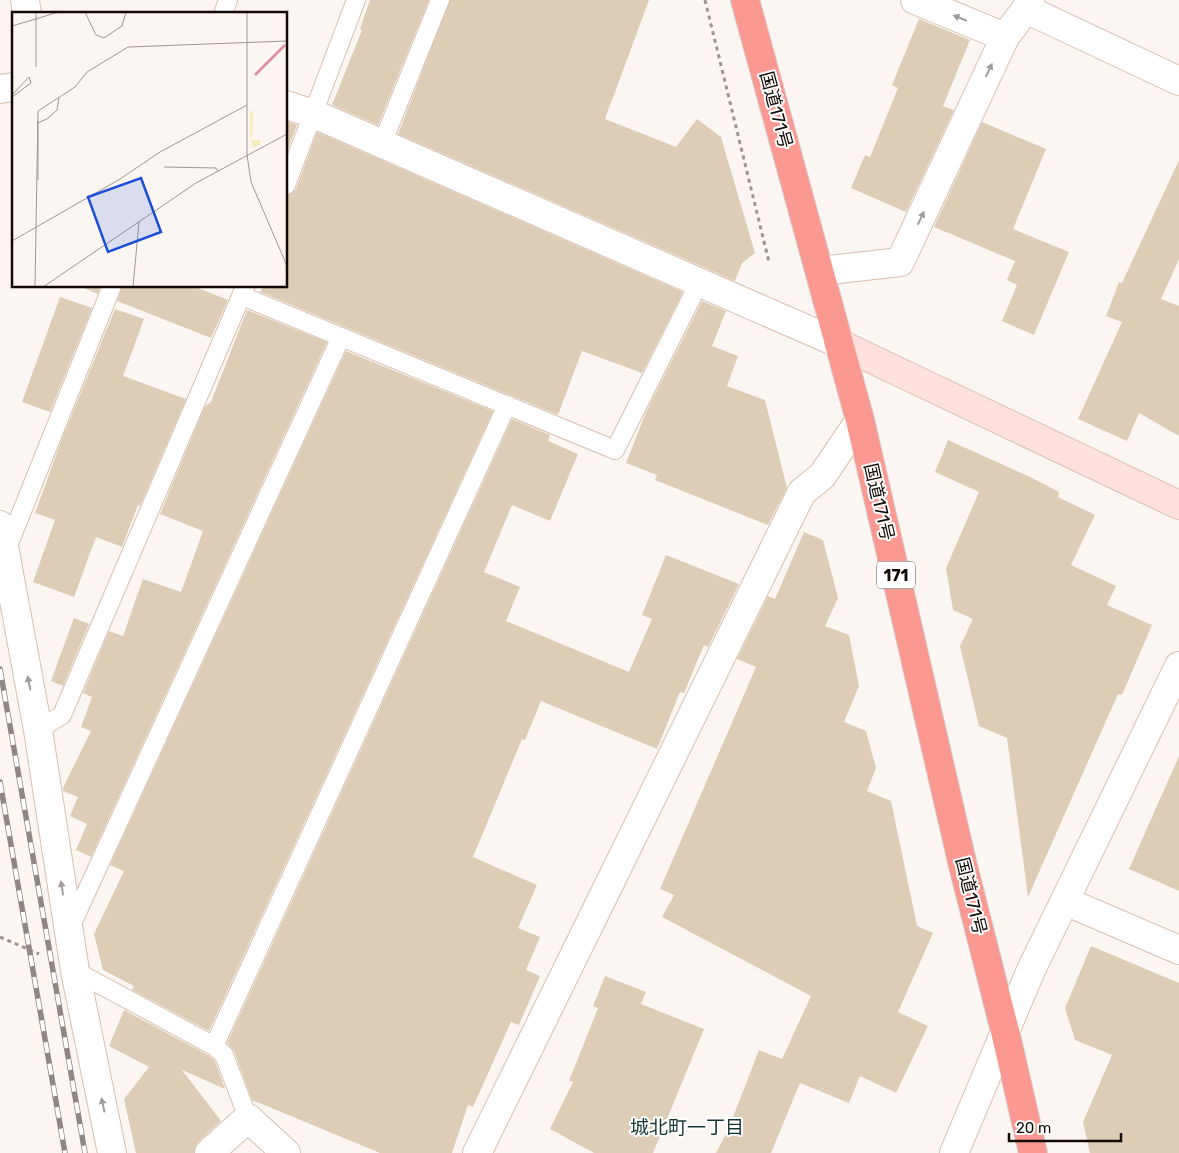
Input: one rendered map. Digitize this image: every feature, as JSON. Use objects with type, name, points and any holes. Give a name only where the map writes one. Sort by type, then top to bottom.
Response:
[{"type":"highway","name":"国道171号","points":[[745,0],[860,420],[963,866],[1005,1031],[1033,1153]]},
{"type":"street","points":[[915,0],[1005,37]]},
{"type":"street","points":[[820,271],[900,262],[1005,37],[1028,4],[1179,81]]},
{"type":"street","points":[[288,106],[314,114],[838,342],[1179,505]]},
{"type":"street","points":[[477,1153],[802,492],[822,476],[860,420]]},
{"type":"street","points":[[0,524],[38,730],[75,971],[112,1153]]},
{"type":"street","points":[[954,1153],[1031,970],[1179,666]]},
{"type":"street","points":[[1065,901],[1179,950]]},
{"type":"street","points":[[209,1153],[248,1118],[286,1153]]},
{"type":"lane","points":[[224,12],[228,0]]},
{"type":"lane","points":[[288,180],[356,0]]},
{"type":"lane","points":[[382,144],[440,0]]},
{"type":"lane","points":[[38,730],[62,715],[244,291],[340,337],[614,450],[698,282]]},
{"type":"lane","points":[[5,554],[111,288]]},
{"type":"lane","points":[[69,931],[340,337]]},
{"type":"lane","points":[[214,1046],[507,405]]},
{"type":"lane","points":[[75,971],[214,1046],[224,1055],[248,1118]]},
{"type":"path","points":[[705,0],[769,262]]},
{"type":"building","points":[[370,0],[429,0],[378,125],[332,105],[362,30],[360,29]]},
{"type":"building","points":[[450,0],[649,0],[605,119],[676,147],[697,119],[721,137],[755,253],[742,263],[735,281],[398,134]]},
{"type":"building","points":[[919,19],[970,40],[943,106],[954,110],[906,212],[851,188],[865,155],[870,157],[898,88],[892,85]]},
{"type":"building","points":[[288,122],[297,125],[288,149]]},
{"type":"building","points":[[982,122],[1046,149],[1013,229],[1069,252],[1034,335],[1002,321],[1017,285],[1007,280],[1015,261],[934,227]]},
{"type":"building","points":[[317,132],[683,292],[642,373],[582,351],[558,415],[260,292],[262,288],[288,288],[288,194],[296,189]]},
{"type":"building","points":[[1179,160],[1179,259],[1161,299],[1179,306],[1179,436],[1139,413],[1127,441],[1078,419],[1122,322],[1106,316],[1119,282],[1122,283]]},
{"type":"building","points":[[84,288],[100,288],[98,294]]},
{"type":"building","points":[[121,288],[198,288],[228,300],[211,338],[117,301]]},
{"type":"building","points":[[60,297],[92,308],[50,412],[22,402]]},
{"type":"building","points":[[702,301],[726,311],[712,346],[738,356],[727,386],[765,400],[787,488],[768,525],[655,480],[657,475],[626,463],[646,412]]},
{"type":"building","points":[[115,309],[144,319],[123,376],[186,399],[140,506],[138,505],[122,547],[96,537],[74,597],[33,582],[55,520],[35,513],[62,439]]},
{"type":"building","points":[[247,310],[327,342],[91,857],[76,850],[87,824],[70,816],[78,797],[63,791],[91,731],[81,727],[92,697],[83,693],[109,631],[123,636],[143,579],[181,592],[203,531],[160,514],[205,406],[211,402]]},
{"type":"building","points":[[346,351],[493,411],[209,1031],[132,990],[134,986],[103,970],[94,934],[124,871],[110,865]]},
{"type":"building","points":[[512,419],[550,435],[548,441],[578,454],[550,521],[512,505],[484,572],[520,587],[506,621],[629,672],[652,619],[642,615],[666,555],[739,584],[708,647],[704,645],[684,693],[680,692],[657,749],[541,701],[525,740],[522,739],[473,857],[537,885],[518,928],[540,937],[526,970],[540,976],[519,1025],[511,1022],[473,1107],[468,1105],[452,1153],[380,1153],[252,1100],[234,1051],[227,1043]]},
{"type":"building","points":[[948,440],[1030,477],[1059,492],[1058,497],[1095,515],[1071,565],[1116,586],[1107,605],[1152,625],[1122,695],[1118,694],[1028,897],[1007,738],[979,726],[960,646],[973,619],[953,610],[946,568],[979,492],[935,472]]},
{"type":"building","points":[[804,532],[823,540],[838,598],[825,626],[849,635],[859,686],[844,722],[866,731],[876,768],[867,791],[891,801],[917,926],[933,933],[898,1012],[928,1026],[896,1093],[860,1076],[849,1103],[800,1083],[771,1153],[716,1153],[728,1130],[759,1050],[782,1059],[811,996],[662,917],[674,895],[660,889],[756,667],[737,659],[768,596],[775,599]]},
{"type":"building","points":[[74,618],[89,624],[63,686],[51,681]]},
{"type":"building","points":[[1179,756],[1179,891],[1129,869]]},
{"type":"building","points":[[1091,946],[1179,983],[1179,1153],[1090,1153],[1083,1122],[1112,1055],[1075,1040],[1065,1008]]},
{"type":"building","points":[[605,976],[646,992],[641,1004],[704,1029],[653,1153],[594,1153],[550,1129],[573,1082],[569,1081],[598,1008],[593,1006]]},
{"type":"building","points":[[124,1010],[208,1055],[215,1061],[225,1089],[182,1070],[221,1121],[198,1142],[194,1153],[136,1153],[124,1099],[149,1067],[109,1046]]},
{"type":"railway","points":[[0,669],[85,1153]]},
{"type":"railway","points":[[0,782],[65,1153]]},
{"type":"district","name":"城北町一丁目","points":[[687,1127]]}]
